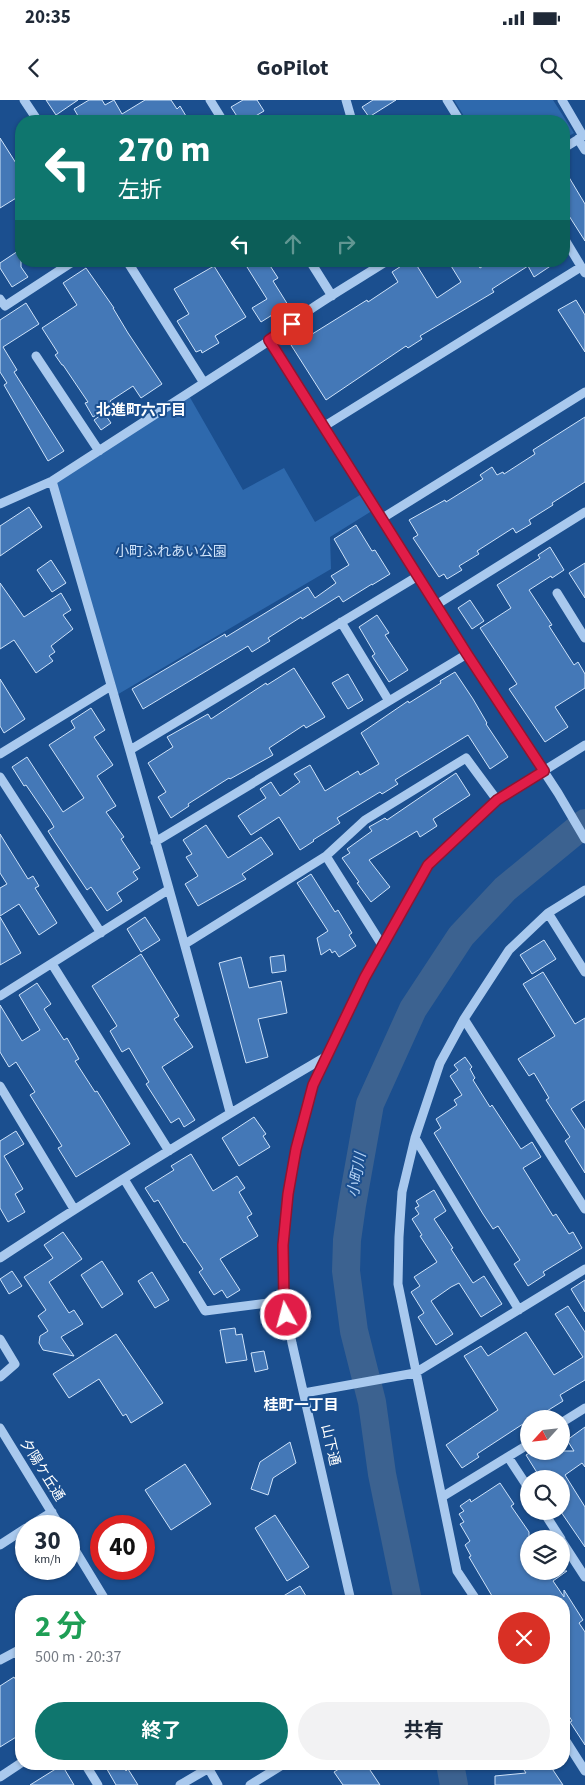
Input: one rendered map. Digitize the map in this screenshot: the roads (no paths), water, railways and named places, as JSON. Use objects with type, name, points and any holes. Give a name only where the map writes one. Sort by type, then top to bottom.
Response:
[{"type":"street","points":[[24,100],[34,115]]},
{"type":"street","points":[[210,100],[220,115]]},
{"type":"street","points":[[346,100],[350,115]]},
{"type":"street","points":[[447,100],[456,115]]},
{"type":"street","points":[[562,100],[582,136],[585,150]]},
{"type":"street","points":[[570,144],[582,136]]},
{"type":"street","points":[[324,427],[583,270],[570,248]]},
{"type":"street","points":[[0,299],[5,306],[65,267]]},
{"type":"street","points":[[131,267],[204,383]]},
{"type":"street","points":[[314,267],[332,296]]},
{"type":"street","points":[[0,504],[52,481],[204,383],[378,267]]},
{"type":"street","points":[[269,340],[467,654],[558,793],[585,839]]},
{"type":"street","points":[[36,356],[99,451]]},
{"type":"street","points":[[381,519],[585,392]]},
{"type":"street","points":[[52,481],[185,944],[230,1112]]},
{"type":"street","points":[[436,605],[585,512]]},
{"type":"street","points":[[130,750],[418,576]]},
{"type":"street","points":[[557,594],[585,638]]},
{"type":"street","points":[[341,622],[389,701]]},
{"type":"street","points":[[155,842],[467,654]]},
{"type":"street","points":[[0,754],[112,686]]},
{"type":"street","name":"山下通","points":[[350,1595],[284,1301],[283,1245],[291,1176],[313,1085],[365,977],[428,865],[497,800],[585,745]]},
{"type":"street","points":[[185,944],[326,856],[365,820],[466,758],[497,800]]},
{"type":"street","points":[[0,777],[101,933]]},
{"type":"street","points":[[326,856],[382,945]]},
{"type":"street","points":[[0,994],[52,964],[168,890]]},
{"type":"street","points":[[473,1595],[458,1571],[415,1373],[398,1284],[402,1192],[415,1138],[440,1063],[464,1019],[509,950],[548,913],[585,890]]},
{"type":"street","points":[[548,913],[585,972]]},
{"type":"street","points":[[52,964],[169,1151]]},
{"type":"street","points":[[464,1019],[585,1209]]},
{"type":"street","points":[[0,1258],[74,1209],[230,1112],[327,1056]]},
{"type":"street","points":[[0,1086],[74,1209]]},
{"type":"street","points":[[415,1138],[519,1310]]},
{"type":"street","points":[[124,1179],[205,1311],[284,1301]]},
{"type":"street","points":[[304,1393],[415,1373],[585,1269]]},
{"type":"street","points":[[0,1339],[15,1364],[0,1377]]},
{"type":"street","points":[[570,1417],[585,1408]]},
{"type":"street","name":"夕陽ケ丘通","points":[[0,1428],[54,1515]]},
{"type":"street","points":[[442,1497],[520,1450]]},
{"type":"street","points":[[508,1457],[520,1475]]},
{"type":"street","points":[[47,1515],[52,1512]]},
{"type":"street","points":[[0,1545],[15,1535]]},
{"type":"street","points":[[570,1553],[585,1577]]},
{"type":"street","points":[[80,1558],[102,1595]]},
{"type":"street","points":[[0,1660],[15,1651]]},
{"type":"street","points":[[570,1747],[585,1771]]},
{"type":"street","points":[[0,1776],[15,1767]]},
{"type":"street","points":[[89,1770],[98,1785]]},
{"type":"street","points":[[180,1785],[201,1770]]},
{"type":"street","points":[[209,1770],[218,1785]]},
{"type":"street","points":[[250,1785],[274,1770]]},
{"type":"waterway","name":"小町川","points":[[407,1595],[382,1474],[372,1402],[354,1331],[346,1271],[347,1240],[352,1205],[370,1104],[413,1009],[461,936],[505,889],[585,823]]},
{"type":"waterway","name":"小町川","points":[[451,1770],[454,1785]]},
{"type":"district","name":"北進町六丁目","points":[[141,410]]},
{"type":"district","name":"桂町一丁目","points":[[301,1405]]},
{"type":"park label","name":"小町ふれあい公園","points":[[171,552]]}]
